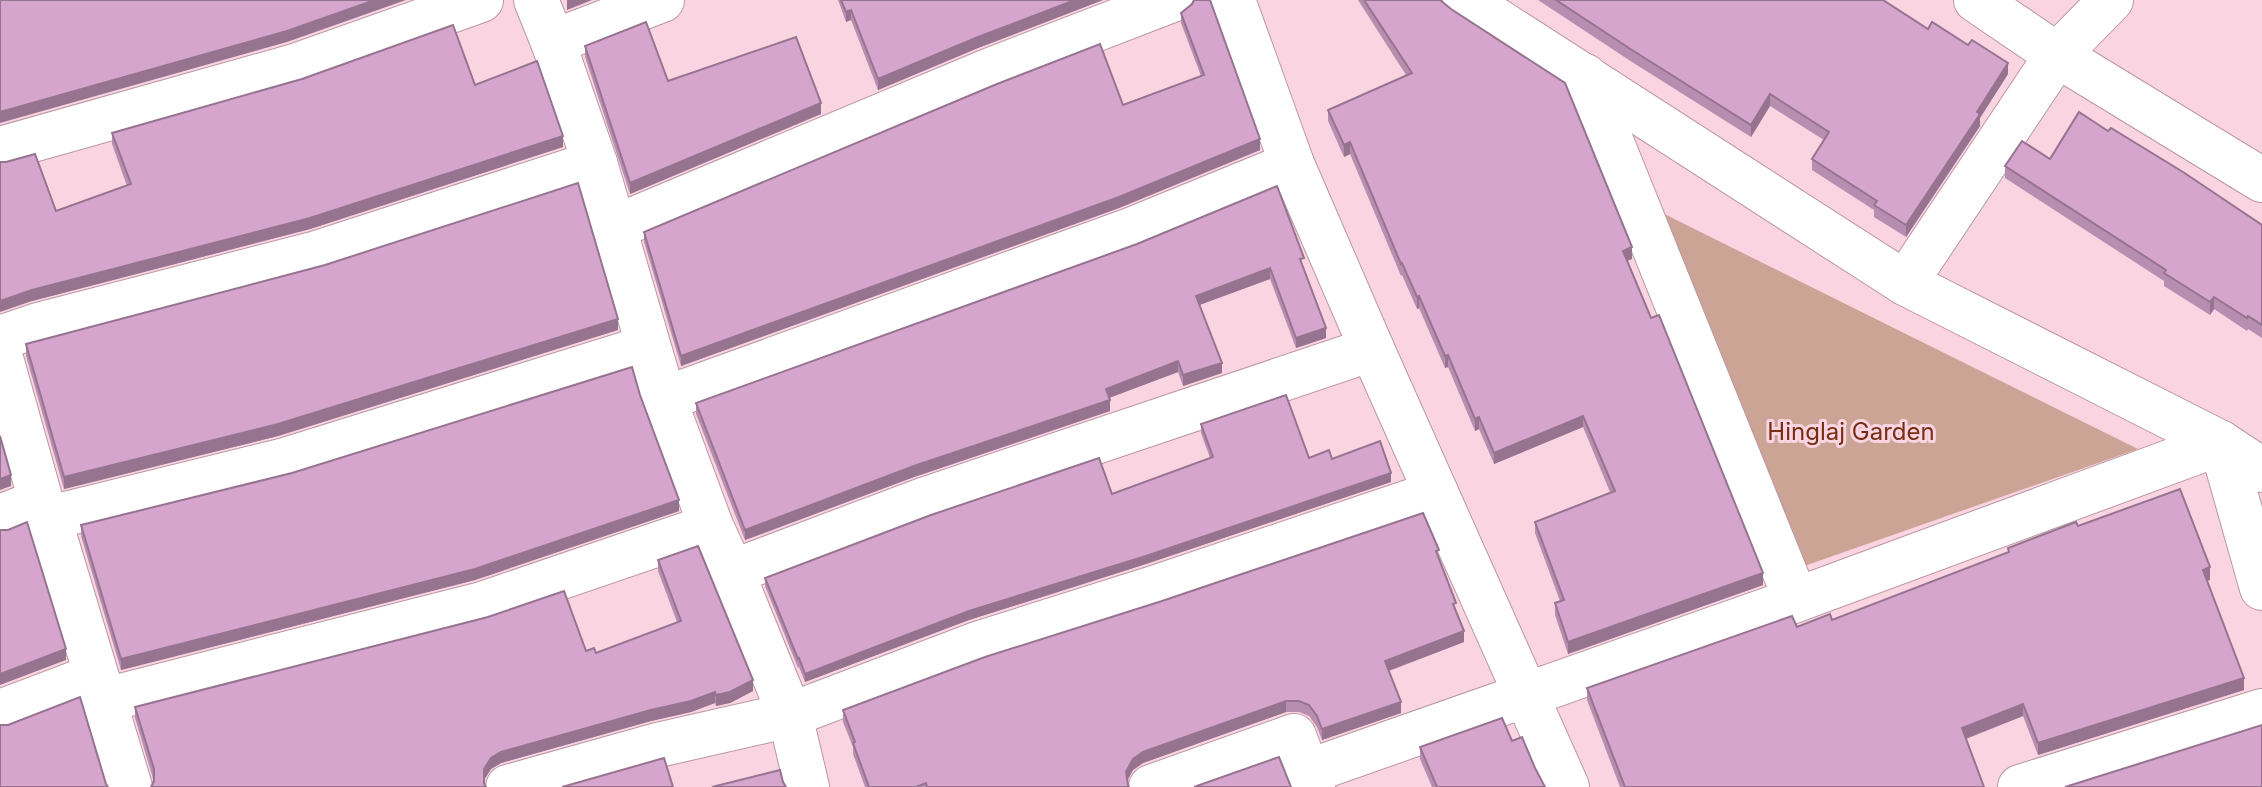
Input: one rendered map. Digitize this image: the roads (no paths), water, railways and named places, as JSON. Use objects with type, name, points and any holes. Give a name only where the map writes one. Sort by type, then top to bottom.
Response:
[{"type":"street","points":[[0,149],[295,66],[481,0]]},
{"type":"street","points":[[536,0],[595,163],[664,399],[711,526],[790,715],[807,787]]},
{"type":"street","points":[[553,42],[662,0]]},
{"type":"street","points":[[613,228],[988,71],[1172,0]]},
{"type":"street","points":[[1233,0],[1292,164],[1567,787]]},
{"type":"street","points":[[1465,0],[1905,283],[2221,443],[2262,470]]},
{"type":"street","points":[[1976,0],[2057,55],[2262,180]]},
{"type":"street","points":[[1905,283],[2057,55],[2100,4]]},
{"type":"street","points":[[1585,76],[1796,600]]},
{"type":"street","points":[[0,338],[38,325],[317,253],[595,163]]},
{"type":"street","points":[[664,399],[1128,231],[1292,164]]},
{"type":"street","points":[[0,517],[285,460],[648,347]]},
{"type":"street","points":[[732,572],[923,500],[1372,349]]},
{"type":"street","points":[[0,355],[130,787]]},
{"type":"street","points":[[1151,787],[1294,736],[1310,780],[1526,696],[2221,443]]},
{"type":"street","points":[[2221,443],[2262,588]]},
{"type":"street","points":[[508,787],[658,745],[790,715],[977,644],[1436,493]]},
{"type":"street","points":[[0,712],[482,604],[711,526]]},
{"type":"street","points":[[2020,787],[2262,711]]},
{"type":"park label","name":"Hinglaj Garden","points":[[1851,432]]}]
